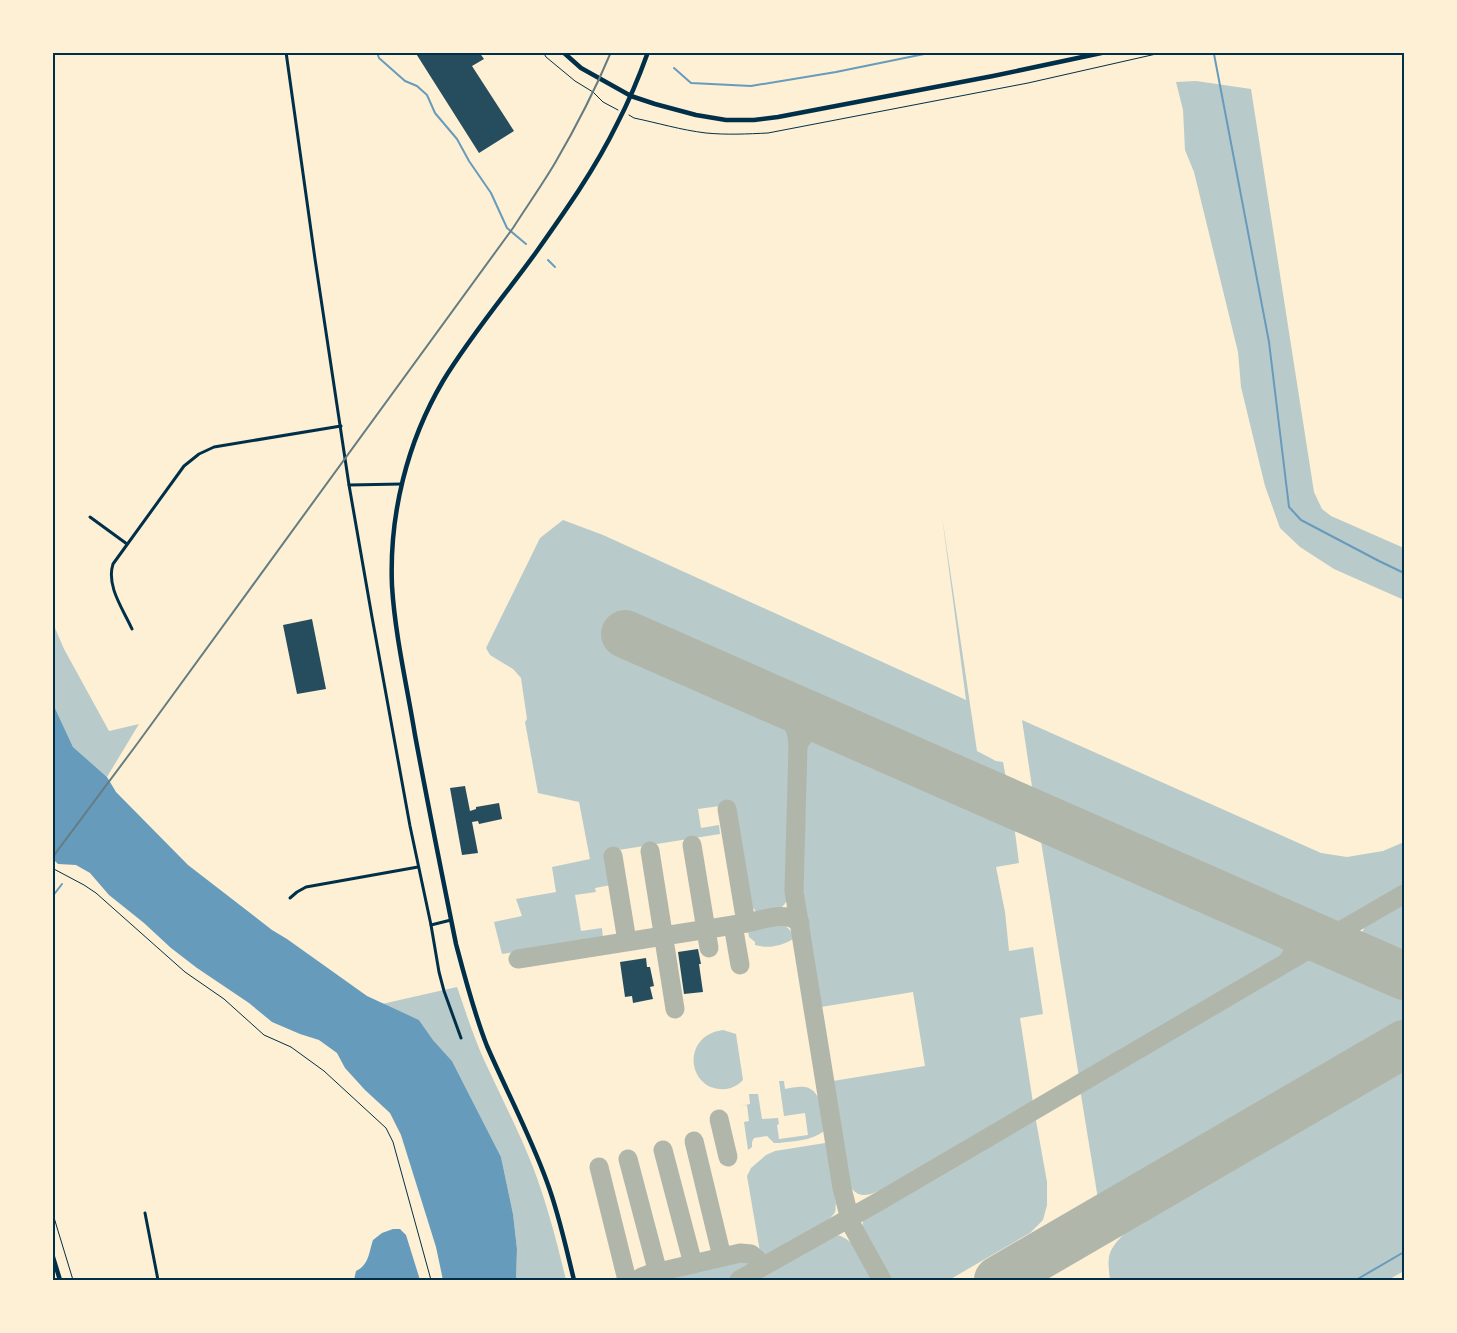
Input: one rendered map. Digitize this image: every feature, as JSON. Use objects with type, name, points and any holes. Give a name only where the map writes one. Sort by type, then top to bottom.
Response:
[{"type":"main road","points":[[563,52],[581,68],[630,96],[679,112],[711,118],[739,120],[766,119],[1106,52]]},
{"type":"main road","points":[[574,1280],[548,1184],[527,1132],[487,1045],[468,989],[456,944],[403,667],[392,586],[393,541],[396,512],[402,484],[422,422],[457,360],[560,218],[598,159],[623,112],[648,52]]},
{"type":"main road","points":[[52,1254],[60,1280]]},
{"type":"street","points":[[286,52],[340,426],[418,867],[442,985],[462,1038]]},
{"type":"street","points":[[132,629],[114,591],[110,577],[113,564],[182,469],[200,454],[214,448],[340,426]]},
{"type":"street","points":[[350,485],[402,484]]},
{"type":"street","points":[[90,518],[127,544]]},
{"type":"street","points":[[290,898],[306,887],[418,867]]},
{"type":"street","points":[[430,925],[451,920]]},
{"type":"street","points":[[144,1213],[158,1280]]},
{"type":"path","points":[[543,52],[546,57],[593,92],[603,102],[634,118],[681,129],[706,133],[733,134],[768,133],[1028,83],[1165,52]]},
{"type":"path","points":[[52,868],[96,893],[185,972],[224,999],[264,1035],[291,1047],[324,1070],[386,1128],[393,1142],[431,1280]]},
{"type":"path","points":[[52,1211],[73,1280]]},
{"type":"shaded area","points":[[1196,81],[1251,89],[1314,492],[1322,509],[1331,516],[1404,548],[1404,600],[1334,569],[1300,547],[1280,528],[1265,486],[1241,387],[1238,352],[1194,172],[1185,150],[1183,110],[1176,82]]},
{"type":"shaded area","points":[[942,516],[977,751],[996,761],[1003,762],[1008,789],[618,619],[608,641],[778,716],[784,724],[790,748],[786,902],[778,910],[759,916],[752,906],[735,804],[698,809],[701,828],[719,825],[720,834],[606,852],[611,885],[595,888],[596,892],[575,895],[581,931],[602,928],[603,939],[502,954],[494,922],[522,916],[516,899],[556,892],[552,867],[590,859],[579,802],[538,793],[525,722],[527,719],[521,678],[513,669],[490,655],[486,648],[540,538],[563,520],[603,535],[966,700]]},
{"type":"shaded area","points":[[52,621],[64,649],[109,731],[139,724],[107,777],[73,747],[53,704]]},
{"type":"shaded area","points":[[1022,720],[1321,853],[1347,857],[1383,851],[1404,842],[1404,887],[1343,923],[1334,927],[1327,924],[1326,927],[1322,926],[1034,800]]},
{"type":"shaded area","points":[[824,734],[1013,817],[1019,863],[996,867],[1005,912],[1009,951],[1033,947],[1043,1014],[1020,1018],[1033,1103],[888,1187],[867,1195],[858,1194],[850,1186],[833,1081],[925,1066],[913,992],[821,1007],[802,883],[806,751],[812,739]]},
{"type":"shaded area","points":[[1039,829],[1279,934],[1282,937],[1281,939],[1286,941],[1285,951],[1267,967],[1079,1077]]},
{"type":"shaded area","points":[[1404,900],[1404,962],[1370,947],[1363,940],[1362,936],[1363,929],[1367,924]]},
{"type":"shaded area","points":[[779,923],[789,929],[793,939],[780,945],[765,947],[755,945],[755,942],[749,937],[748,931],[751,928]]},
{"type":"shaded area","points":[[1314,954],[1321,957],[1323,954],[1404,989],[1404,1025],[1228,1123],[1098,1199],[1080,1089]]},
{"type":"shaded area","points":[[457,987],[481,1053],[533,1167],[543,1195],[566,1280],[516,1280],[517,1249],[513,1214],[501,1157],[452,1061],[433,1040],[419,1020],[382,1004]]},
{"type":"shaded area","points":[[723,1030],[736,1034],[743,1080],[735,1086],[726,1089],[713,1088],[703,1082],[697,1074],[694,1063],[695,1052],[700,1042],[709,1034]]},
{"type":"shaded area","points":[[1404,1064],[1404,1271],[1388,1280],[1110,1280],[1110,1254],[1125,1233]]},
{"type":"shaded area","points":[[779,1081],[784,1081],[785,1089],[805,1087],[815,1093],[821,1105],[824,1131],[808,1139],[779,1143],[774,1143],[767,1136],[754,1138],[752,1147],[748,1150],[744,1122],[749,1121],[747,1105],[740,1106],[750,1104],[749,1094],[758,1094],[762,1119],[778,1118],[779,1139],[808,1135],[805,1113],[784,1116]]},
{"type":"shaded area","points":[[1035,1115],[1047,1182],[1047,1205],[1043,1220],[1030,1233],[949,1280],[889,1280],[864,1235],[863,1222],[871,1214],[914,1185]]},
{"type":"shaded area","points":[[825,1143],[827,1145],[836,1204],[835,1212],[824,1223],[806,1235],[772,1255],[764,1255],[760,1252],[747,1176],[751,1168],[766,1155],[775,1151]]},
{"type":"shaded area","points":[[837,1235],[844,1237],[855,1247],[875,1280],[750,1280],[810,1246]]},
{"type":"shaded area","points":[[742,1259],[749,1260],[751,1265],[748,1269],[727,1280],[652,1280]]},
{"type":"water","points":[[53,704],[73,747],[107,777],[116,792],[188,865],[272,930],[367,996],[419,1020],[433,1040],[452,1061],[501,1157],[513,1214],[517,1249],[516,1280],[443,1280],[436,1247],[401,1135],[390,1113],[345,1068],[337,1053],[319,1040],[272,1022],[249,1003],[171,948],[109,895],[90,873],[76,865],[58,864],[53,859]]},
{"type":"water","points":[[393,1229],[400,1229],[406,1235],[420,1280],[354,1280],[356,1271],[366,1262],[373,1240],[382,1233]]},
{"type":"building","points":[[415,52],[479,52],[484,59],[472,66],[514,131],[479,153]]},
{"type":"building","points":[[312,619],[326,689],[297,694],[283,625]]},
{"type":"building","points":[[465,786],[470,811],[476,809],[476,807],[499,803],[502,819],[479,824],[478,821],[472,822],[478,853],[462,855],[450,788]]},
{"type":"building","points":[[698,949],[703,992],[684,994],[678,952]]},
{"type":"building","points":[[646,958],[647,967],[650,967],[654,986],[650,987],[653,999],[633,1003],[632,996],[625,997],[620,962]]},
{"type":"waterway","points":[[377,52],[379,58],[405,81],[417,86],[427,95],[435,113],[457,139],[469,161],[491,193],[507,228],[526,244]]},
{"type":"waterway","points":[[674,68],[691,83],[751,86],[836,72],[934,52]]},
{"type":"waterway","points":[[1214,54],[1269,342],[1289,507],[1301,520],[1404,573]]},
{"type":"waterway","points":[[548,260],[555,267]]},
{"type":"waterway","points":[[52,897],[62,884]]},
{"type":"waterway","points":[[1356,1280],[1404,1252]]},
{"type":"taxiway","points":[[709,673],[750,690],[777,704],[790,717],[797,734],[794,891],[842,1188],[851,1224],[882,1280]]},
{"type":"taxiway","points":[[798,746],[808,732],[824,726],[836,728],[896,755]]},
{"type":"taxiway","points":[[727,809],[746,923]]},
{"type":"taxiway","points":[[692,845],[709,948]]},
{"type":"taxiway","points":[[650,851],[675,1009]]},
{"type":"taxiway","points":[[613,856],[627,941]]},
{"type":"taxiway","points":[[1255,909],[1310,933],[1319,936],[1329,936],[1404,894]]},
{"type":"taxiway","points":[[1220,896],[1286,927],[1292,936],[1294,946],[1287,962]]},
{"type":"taxiway","points":[[518,959],[781,916],[794,919],[800,923]]},
{"type":"taxiway","points":[[733,925],[740,965]]},
{"type":"taxiway","points":[[739,1280],[878,1202],[1313,947],[1323,944],[1332,945],[1393,972]]},
{"type":"taxiway","points":[[719,1119],[728,1157]]},
{"type":"taxiway","points":[[694,1141],[722,1257]]},
{"type":"taxiway","points":[[663,1150],[693,1264]]},
{"type":"taxiway","points":[[628,1159],[658,1273]]},
{"type":"taxiway","points":[[599,1167],[627,1280]]},
{"type":"taxiway","points":[[637,1280],[650,1274],[740,1253],[751,1254],[757,1259],[758,1266],[755,1271]]},
{"type":"runway","points":[[625,634],[1404,976]]},
{"type":"runway","points":[[998,1280],[1404,1044]]},
{"type":"railway","points":[[52,858],[513,228],[563,149],[592,94],[611,52]]}]
